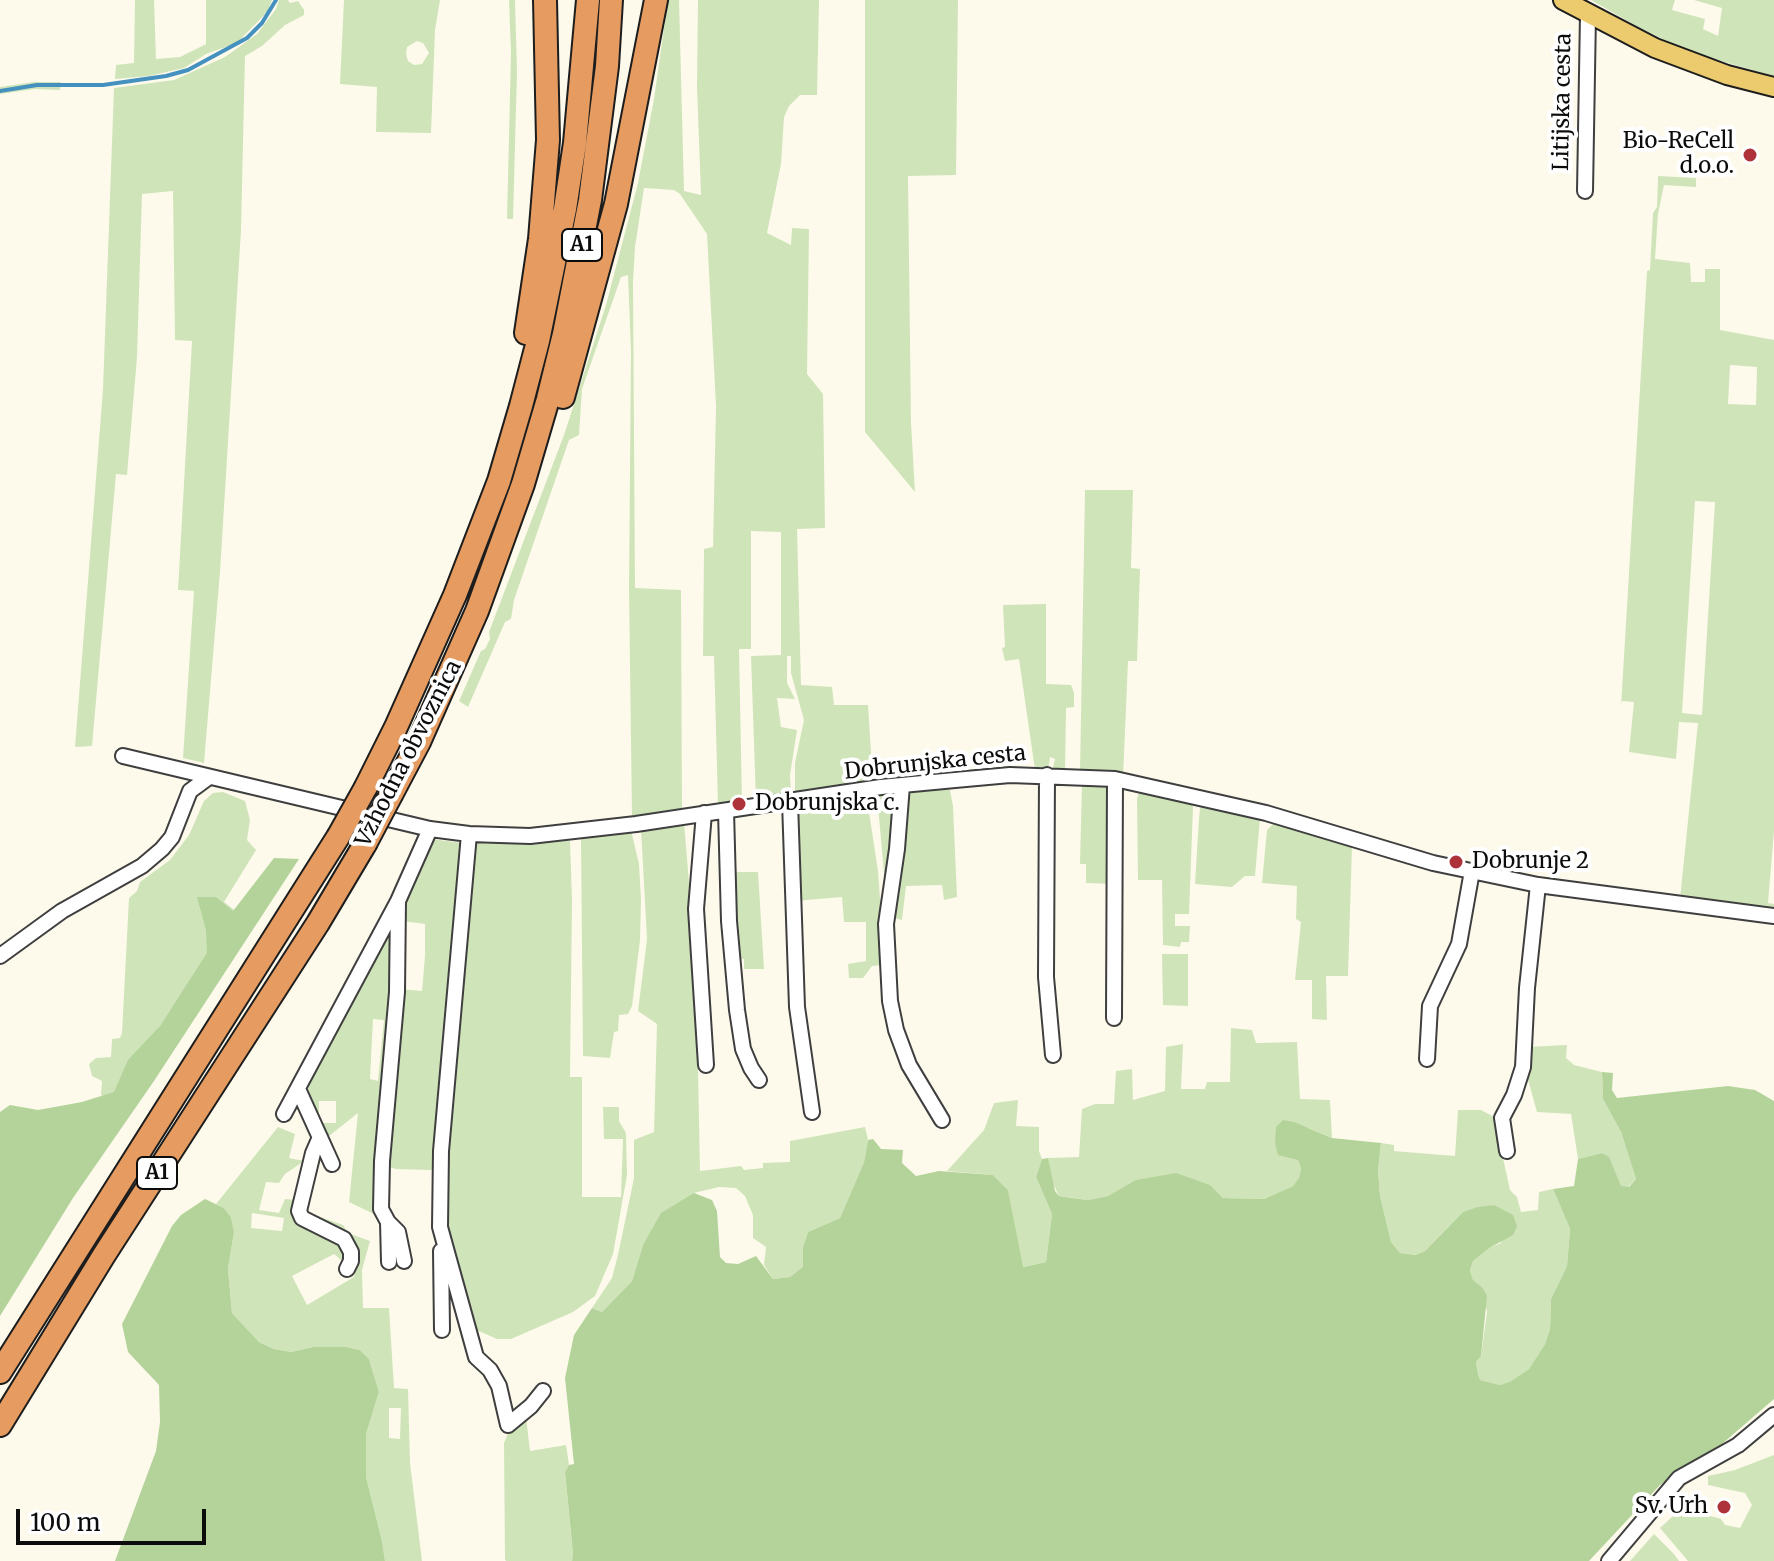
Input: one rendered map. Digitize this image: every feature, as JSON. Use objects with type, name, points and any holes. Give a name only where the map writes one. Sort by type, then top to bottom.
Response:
[{"type":"highway","points":[[499,481],[501,439],[525,338],[540,239],[548,140],[545,0]]},
{"type":"highway","name":"Vzhodna obvoznica","points":[[0,1372],[338,837],[366,787],[428,657],[499,481],[538,341],[558,249],[575,143],[588,0]]},
{"type":"highway","name":"Vzhodna obvoznica","points":[[0,1425],[87,1282],[318,923],[365,844],[461,649],[523,484],[548,399],[579,267],[600,134],[611,0]]},
{"type":"highway","points":[[523,484],[544,457],[581,336],[616,204],[656,0]]},
{"type":"main road","name":"Litijska cesta","points":[[1563,0],[1655,48],[1727,75],[1774,87]]},
{"type":"street","name":"Litijska cesta","points":[[1585,191],[1588,14]]},
{"type":"street","name":"Dobrunjska cesta","points":[[123,756],[430,829],[530,836],[902,785],[1010,775],[1115,779],[1266,813],[1433,863],[1538,885],[1774,916]]},
{"type":"street","points":[[1047,775],[1046,977],[1053,1055]]},
{"type":"street","points":[[0,956],[62,911],[142,866],[162,849],[172,837],[190,791],[209,777]]},
{"type":"street","points":[[1114,1018],[1115,779]]},
{"type":"street","points":[[902,785],[886,924],[890,1001],[896,1030],[909,1065],[942,1120]]},
{"type":"street","points":[[790,802],[797,1007],[812,1112]]},
{"type":"street","points":[[726,811],[729,921],[737,1010],[743,1049],[759,1080]]},
{"type":"street","points":[[704,813],[696,909],[706,1065]]},
{"type":"street","points":[[284,1114],[398,901],[430,829]]},
{"type":"street","points":[[442,1330],[441,1151],[469,834]]},
{"type":"street","points":[[1427,1059],[1430,1006],[1459,944],[1472,871]]},
{"type":"street","points":[[1507,1151],[1502,1118],[1523,1067],[1527,988],[1538,885]]},
{"type":"street","points":[[398,901],[397,992],[382,1161],[381,1209],[398,1232],[404,1261]]},
{"type":"street","points":[[298,1089],[332,1164]]},
{"type":"street","points":[[320,1137],[299,1211],[302,1218],[344,1239],[351,1252],[347,1269]]},
{"type":"street","points":[[388,1222],[389,1262]]},
{"type":"street","points":[[440,1227],[476,1357],[490,1370],[499,1386],[508,1425],[543,1391]]},
{"type":"street","points":[[1609,1561],[1679,1478],[1738,1445],[1774,1415]]},
{"type":"green space","points":[[135,0],[154,0],[156,59],[180,57],[206,44],[206,0],[272,0],[267,12],[237,43],[206,54],[184,68],[115,79],[116,65],[134,63]]},
{"type":"green space","points":[[279,0],[290,3],[298,1],[304,15],[285,25],[262,46],[245,56],[241,230],[220,572],[204,763],[183,758],[194,591],[178,590],[192,341],[175,340],[173,191],[142,194],[137,357],[127,475],[116,474],[92,746],[75,747],[103,389],[114,88],[174,80],[225,57],[257,34]]},
{"type":"green space","points":[[344,0],[440,0],[435,30],[431,133],[376,132],[377,87],[340,84]],"holes":[[[417,41],[423,43],[429,53],[422,64],[414,65],[408,61],[407,47]]]},
{"type":"green space","points":[[509,0],[515,0],[517,72],[513,219],[507,219],[511,53]]},
{"type":"green space","points":[[668,0],[679,0],[684,191],[701,195],[698,0],[819,0],[817,95],[800,95],[789,106],[784,117],[781,164],[767,233],[791,245],[792,228],[809,229],[807,374],[823,394],[825,528],[797,529],[801,685],[832,687],[834,705],[868,705],[873,784],[795,795],[795,763],[804,720],[791,673],[791,656],[787,656],[787,683],[795,699],[777,698],[781,727],[797,730],[790,775],[791,796],[756,801],[751,656],[781,655],[781,532],[751,531],[751,649],[739,649],[742,802],[718,805],[714,656],[703,656],[704,549],[713,547],[716,406],[707,234],[680,194],[674,190],[644,188],[633,282],[635,588],[681,590],[682,810],[632,818],[629,589],[631,351],[628,275],[621,277],[582,389],[579,435],[569,440],[514,600],[511,619],[505,622],[468,707],[459,701],[481,651],[490,639],[489,632],[564,435],[606,305],[638,183]]},
{"type":"green space","points":[[865,0],[958,0],[956,175],[908,176],[911,423],[915,492],[865,432]]},
{"type":"green space","points":[[1591,0],[1675,0],[1672,10],[1705,19],[1703,29],[1718,36],[1722,8],[1694,0],[1774,0],[1774,76],[1689,52]]},
{"type":"green space","points":[[61,82],[60,90],[35,89],[0,94],[0,87]]},
{"type":"green space","points":[[1658,176],[1696,178],[1696,187],[1664,185],[1658,214],[1655,259],[1690,263],[1691,282],[1705,282],[1705,269],[1720,269],[1720,330],[1774,340],[1774,831],[1768,903],[1774,904],[1774,911],[1680,899],[1698,723],[1679,722],[1676,759],[1629,752],[1634,702],[1622,701],[1621,707],[1647,271],[1650,270],[1653,213],[1657,207]],"holes":[[[1730,365],[1757,367],[1756,405],[1728,404]],[[1695,501],[1715,502],[1702,715],[1682,713]]]},
{"type":"green space","points":[[1085,490],[1133,490],[1131,568],[1140,569],[1137,661],[1128,661],[1123,777],[1080,773]]},
{"type":"green space","points":[[1046,604],[1046,684],[1071,685],[1074,693],[1074,707],[1066,708],[1065,772],[1052,771],[1055,759],[1050,757],[1048,771],[1035,770],[1019,659],[1005,661],[1002,648],[1005,647],[1003,605]]},
{"type":"green space","points":[[1082,784],[1109,786],[1112,884],[1086,883],[1086,864],[1080,864]]},
{"type":"green space","points":[[944,787],[950,790],[953,806],[957,897],[944,900],[942,885],[906,886],[902,920],[894,918],[908,792]]},
{"type":"green space","points":[[223,792],[245,801],[250,820],[247,840],[256,850],[224,902],[237,912],[110,1100],[101,1095],[102,1081],[92,1076],[89,1064],[96,1058],[111,1057],[112,1039],[120,1038],[122,1033],[129,898],[137,891],[140,882],[170,860],[189,835],[204,801],[213,793]]},
{"type":"green space","points":[[1139,792],[1188,799],[1193,807],[1189,914],[1175,914],[1175,926],[1190,926],[1189,942],[1181,942],[1180,947],[1163,945],[1162,880],[1138,880],[1137,799]]},
{"type":"green space","points":[[877,795],[887,795],[895,801],[886,895]]},
{"type":"green space","points":[[867,799],[878,871],[883,941],[884,965],[872,966],[863,978],[849,978],[848,964],[866,961],[866,922],[844,922],[842,897],[795,901],[796,812],[799,806]]},
{"type":"green space","points":[[1206,803],[1260,818],[1255,876],[1245,876],[1232,887],[1195,884],[1200,808]]},
{"type":"green space","points":[[684,822],[696,968],[700,1171],[741,1166],[744,1170],[763,1168],[763,1163],[790,1162],[790,1141],[865,1127],[868,1140],[864,1162],[840,1218],[808,1232],[803,1247],[803,1268],[790,1277],[773,1279],[764,1265],[766,1247],[753,1238],[753,1215],[745,1196],[736,1188],[719,1187],[694,1193],[643,1245],[632,1281],[602,1312],[592,1308],[612,1278],[618,1255],[634,1178],[634,1140],[654,1132],[657,1024],[638,1011],[647,939],[641,829]]},
{"type":"green space","points":[[1274,823],[1352,846],[1348,976],[1326,976],[1327,1020],[1312,1019],[1312,980],[1295,980],[1301,922],[1296,919],[1297,886],[1262,883],[1267,830]]},
{"type":"green space","points":[[631,830],[639,864],[641,899],[640,940],[632,1006],[628,1014],[619,1015],[610,1058],[583,1056],[581,839],[595,834]]},
{"type":"green space","points":[[431,839],[462,843],[437,1167],[431,1170],[396,1169],[389,1167],[399,989],[422,991],[425,956],[425,924],[403,921],[404,897]]},
{"type":"green space","points":[[570,841],[570,1077],[582,1077],[582,1197],[621,1197],[623,1139],[604,1139],[603,1107],[619,1107],[619,1121],[626,1133],[627,1175],[613,1254],[595,1296],[573,1312],[511,1339],[497,1339],[470,1327],[443,1223],[442,1187],[473,843]]},
{"type":"green space","points":[[274,858],[299,859],[154,1081],[73,1198],[0,1316],[0,1112],[10,1105],[38,1110],[114,1092],[128,1060],[160,1026],[207,953],[206,930],[197,897],[216,897],[233,911]]},
{"type":"green space","points":[[730,872],[758,872],[764,969],[744,969],[744,959],[737,958]]},
{"type":"green space","points":[[395,921],[378,1216],[349,1202],[358,1113],[329,1136],[321,1134],[306,1102],[305,1085]],"holes":[[[373,1019],[384,1020],[378,1081],[370,1079]],[[319,1101],[336,1101],[336,1123],[319,1123]]]},
{"type":"green space","points":[[1162,954],[1188,954],[1188,1006],[1163,1005]]},
{"type":"green space","points":[[1231,1028],[1252,1030],[1256,1043],[1297,1042],[1300,1099],[1330,1100],[1332,1138],[1309,1128],[1298,1160],[1301,1169],[1299,1179],[1293,1186],[1264,1199],[1223,1198],[1209,1185],[1120,1190],[1088,1200],[1059,1196],[1051,1179],[1048,1158],[1079,1157],[1082,1109],[1095,1104],[1114,1104],[1116,1071],[1132,1069],[1133,1100],[1165,1091],[1166,1047],[1183,1044],[1181,1089],[1205,1089],[1207,1082],[1230,1082]]},
{"type":"green space","points":[[1567,1045],[1566,1058],[1574,1065],[1602,1072],[1603,1099],[1621,1132],[1636,1179],[1628,1187],[1620,1187],[1609,1158],[1602,1153],[1578,1159],[1571,1114],[1537,1112],[1527,1076],[1527,1047]]},
{"type":"green space","points":[[1602,1072],[1613,1073],[1612,1090],[1617,1098],[1728,1086],[1755,1090],[1774,1101],[1774,1399],[1715,1450],[1660,1485],[1589,1561],[572,1561],[565,1472],[569,1465],[574,1464],[565,1378],[574,1335],[592,1308],[602,1312],[632,1281],[643,1245],[661,1213],[694,1193],[712,1200],[717,1211],[720,1257],[726,1263],[738,1264],[756,1256],[773,1279],[790,1277],[803,1267],[803,1247],[808,1232],[840,1218],[864,1162],[868,1140],[873,1139],[881,1149],[903,1150],[902,1163],[916,1176],[939,1171],[993,1175],[1008,1190],[1023,1267],[1046,1262],[1052,1214],[1036,1177],[1042,1159],[1048,1158],[1055,1191],[1059,1196],[1088,1200],[1108,1196],[1136,1180],[1176,1173],[1210,1185],[1223,1198],[1264,1199],[1293,1186],[1299,1178],[1301,1169],[1298,1160],[1278,1155],[1275,1143],[1276,1127],[1283,1120],[1294,1122],[1332,1138],[1381,1143],[1378,1170],[1380,1196],[1391,1242],[1400,1253],[1416,1255],[1425,1251],[1463,1212],[1494,1205],[1513,1215],[1517,1226],[1513,1235],[1473,1261],[1470,1271],[1473,1280],[1487,1296],[1481,1356],[1476,1362],[1478,1374],[1480,1380],[1500,1385],[1529,1369],[1545,1344],[1550,1329],[1551,1299],[1567,1266],[1570,1229],[1553,1189],[1574,1186],[1578,1159],[1602,1153],[1609,1157],[1621,1186],[1629,1187],[1636,1179],[1621,1132],[1603,1099]]},
{"type":"green space","points":[[1018,1100],[1016,1126],[1039,1127],[1042,1159],[1036,1177],[1052,1214],[1046,1262],[1022,1267],[1008,1190],[993,1175],[947,1171],[984,1130],[994,1103]]},
{"type":"green space","points":[[1458,1110],[1481,1110],[1494,1117],[1510,1190],[1517,1197],[1521,1212],[1538,1210],[1539,1192],[1553,1189],[1570,1229],[1567,1266],[1551,1299],[1550,1329],[1545,1344],[1529,1369],[1510,1383],[1500,1385],[1480,1380],[1478,1374],[1476,1362],[1481,1356],[1487,1312],[1482,1287],[1473,1280],[1470,1272],[1473,1261],[1501,1243],[1494,1205],[1463,1212],[1425,1251],[1417,1255],[1400,1253],[1391,1242],[1380,1196],[1378,1170],[1381,1143],[1394,1145],[1394,1151],[1455,1156]]},
{"type":"green space","points":[[278,1127],[295,1134],[289,1158],[304,1161],[285,1174],[279,1183],[266,1182],[259,1210],[279,1213],[285,1199],[295,1200],[297,1218],[335,1236],[345,1247],[348,1258],[342,1261],[334,1254],[292,1276],[307,1305],[354,1277],[355,1260],[348,1238],[305,1216],[306,1212],[343,1225],[348,1233],[370,1241],[362,1270],[363,1308],[389,1308],[394,1388],[408,1389],[410,1463],[422,1561],[385,1561],[366,1477],[366,1434],[379,1392],[369,1359],[360,1350],[347,1347],[313,1347],[291,1352],[259,1342],[232,1313],[228,1269],[234,1232],[231,1217],[216,1204]],"holes":[[[252,1213],[284,1218],[282,1231],[251,1228]],[[389,1408],[401,1408],[400,1439],[389,1438]]]},
{"type":"green space","points":[[205,1199],[224,1208],[231,1217],[234,1232],[228,1269],[232,1313],[259,1342],[291,1352],[313,1347],[347,1347],[360,1350],[369,1359],[379,1392],[366,1434],[366,1477],[385,1561],[115,1561],[156,1451],[160,1422],[159,1385],[128,1352],[122,1324],[172,1226],[181,1215]]},
{"type":"green space","points":[[526,1417],[530,1451],[566,1445],[572,1561],[505,1559],[504,1443],[509,1431]]},
{"type":"green space","points":[[1774,1455],[1774,1561],[1688,1561],[1660,1528],[1685,1509],[1740,1528],[1752,1505],[1745,1493],[1708,1485],[1708,1476],[1735,1470]]},
{"type":"green space","points":[[1654,1534],[1674,1554],[1679,1561],[1630,1561]]},
{"type":"waterway","points":[[0,91],[37,85],[103,85],[188,70],[247,38],[262,23],[276,0]]},
{"type":"place","name":"Bio-ReCell d.o.o.","points":[[1750,155]]},
{"type":"place","name":"Dobrunjska c.","points":[[739,804]]},
{"type":"place","name":"Dobrunje 2","points":[[1456,862]]},
{"type":"place","name":"Sv. Urh","points":[[1724,1507]]}]
